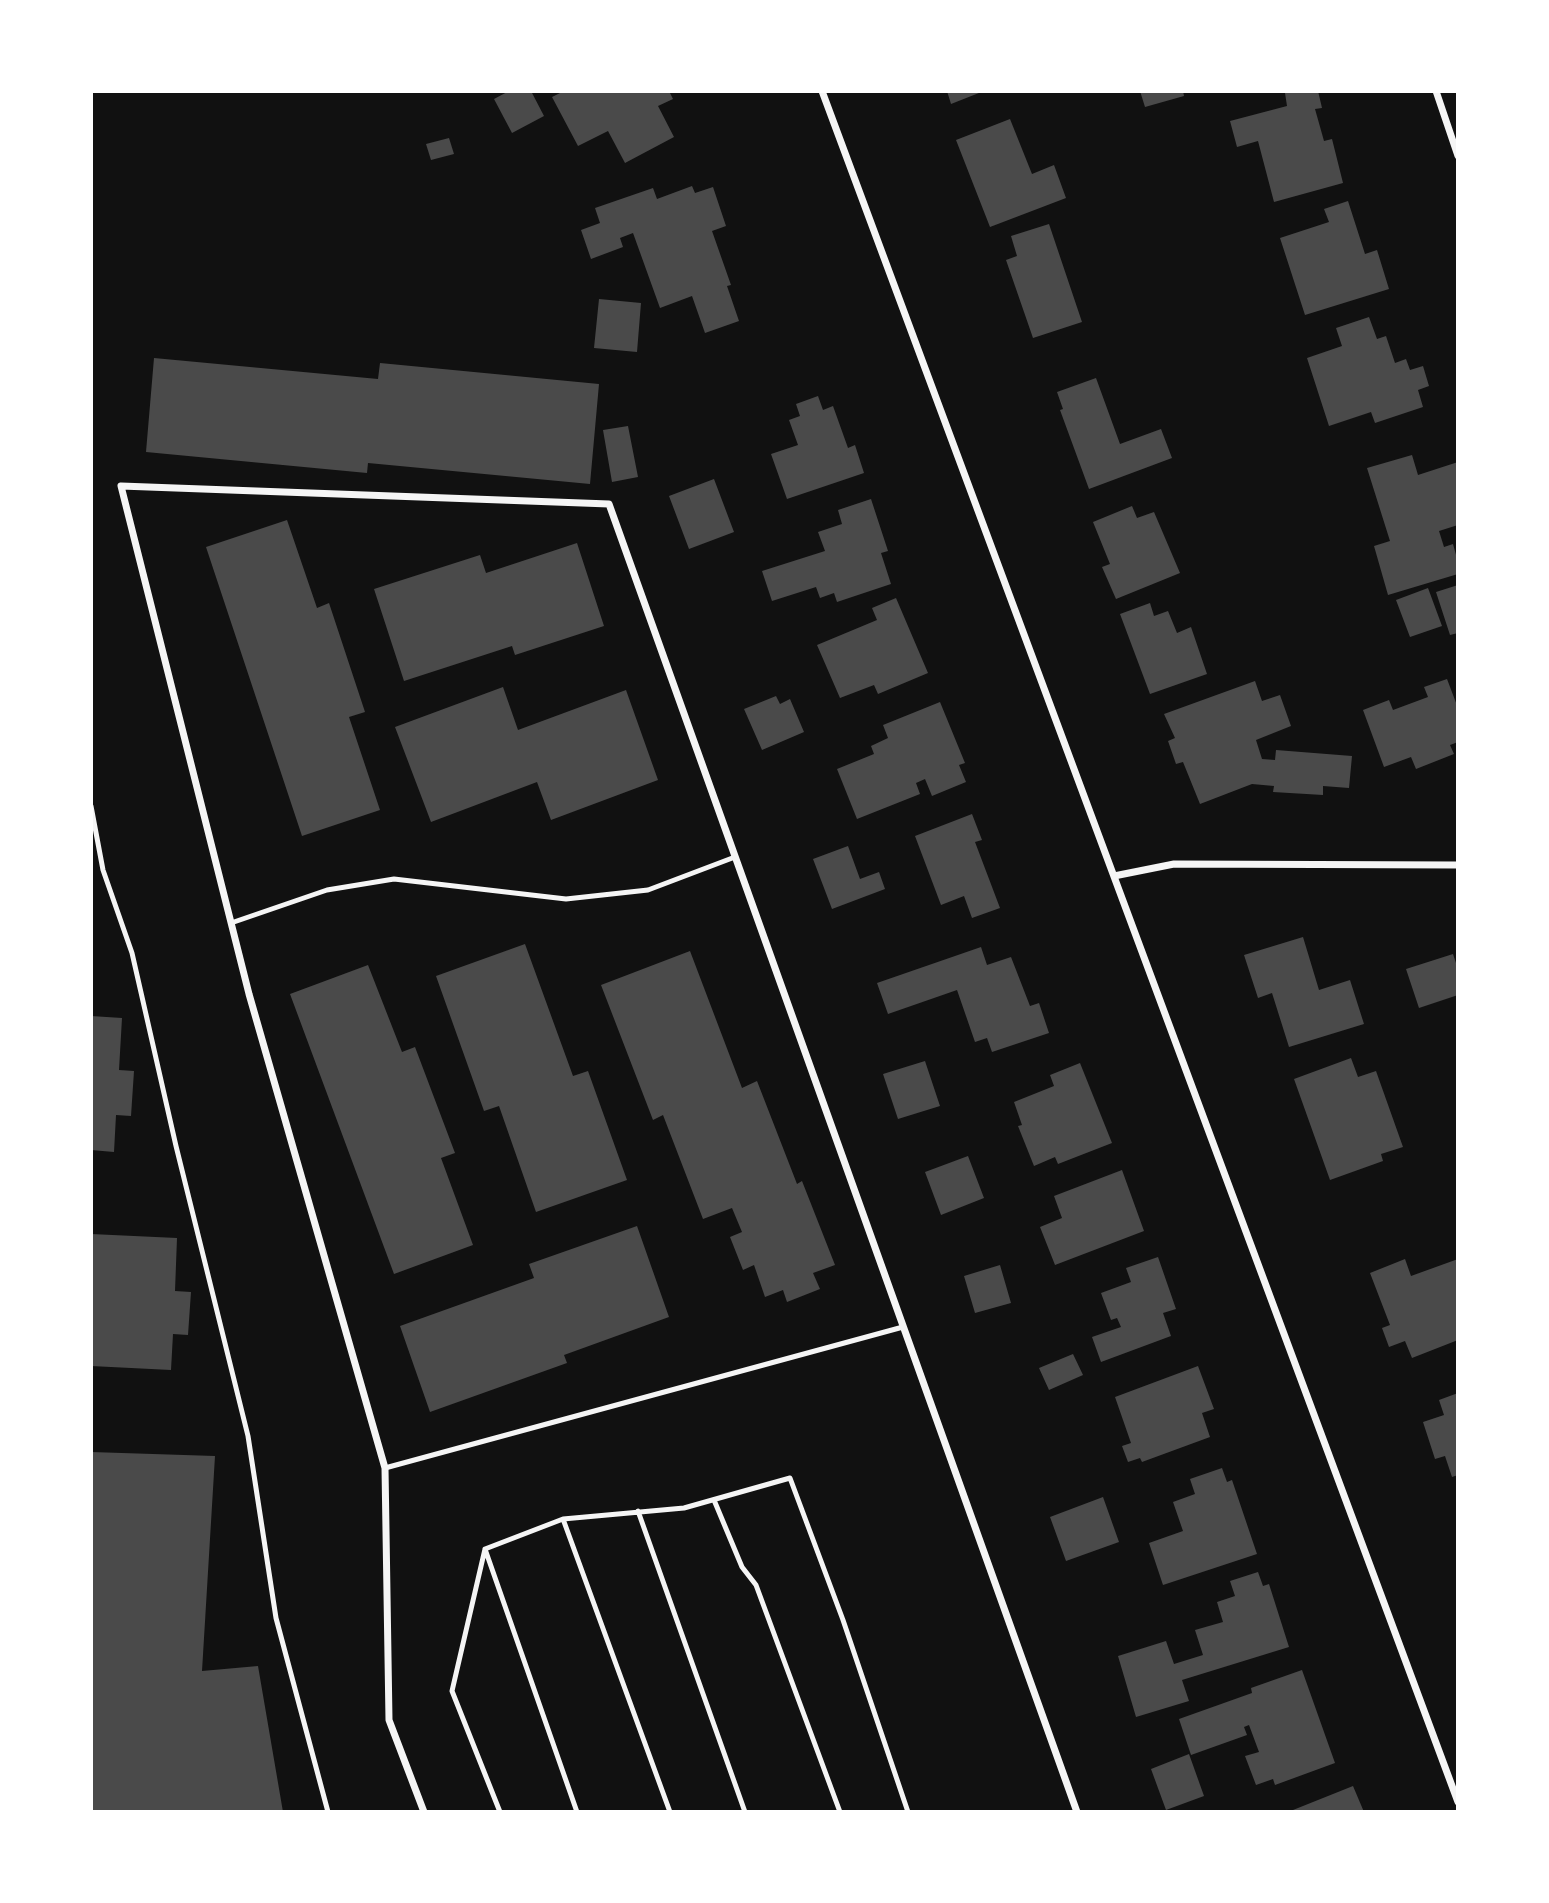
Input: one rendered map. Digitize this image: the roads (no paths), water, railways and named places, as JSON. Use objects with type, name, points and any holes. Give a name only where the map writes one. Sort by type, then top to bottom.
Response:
[{"type":"street","points":[[822,91],[1458,1801]]},
{"type":"street","points":[[1436,91],[1458,156]]},
{"type":"street","points":[[424,1812],[389,1720],[385,1468],[249,994],[121,486],[609,504],[1077,1812]]},
{"type":"street","points":[[1114,876],[1174,864],[1458,865]]},
{"type":"lane","points":[[91,806],[103,870],[132,953],[176,1146],[248,1436],[276,1618],[328,1812]]},
{"type":"lane","points":[[231,923],[327,890],[394,879],[566,899],[648,890],[735,857]]},
{"type":"lane","points":[[385,1468],[903,1327]]},
{"type":"lane","points":[[485,1549],[563,1519],[684,1508],[790,1478],[843,1620],[908,1812]]},
{"type":"lane","points":[[714,1500],[742,1567],[756,1585],[840,1812]]},
{"type":"lane","points":[[638,1511],[745,1812]]},
{"type":"lane","points":[[563,1519],[670,1812]]},
{"type":"lane","points":[[485,1549],[452,1691],[500,1812]]},
{"type":"lane","points":[[485,1549],[577,1812]]}]
